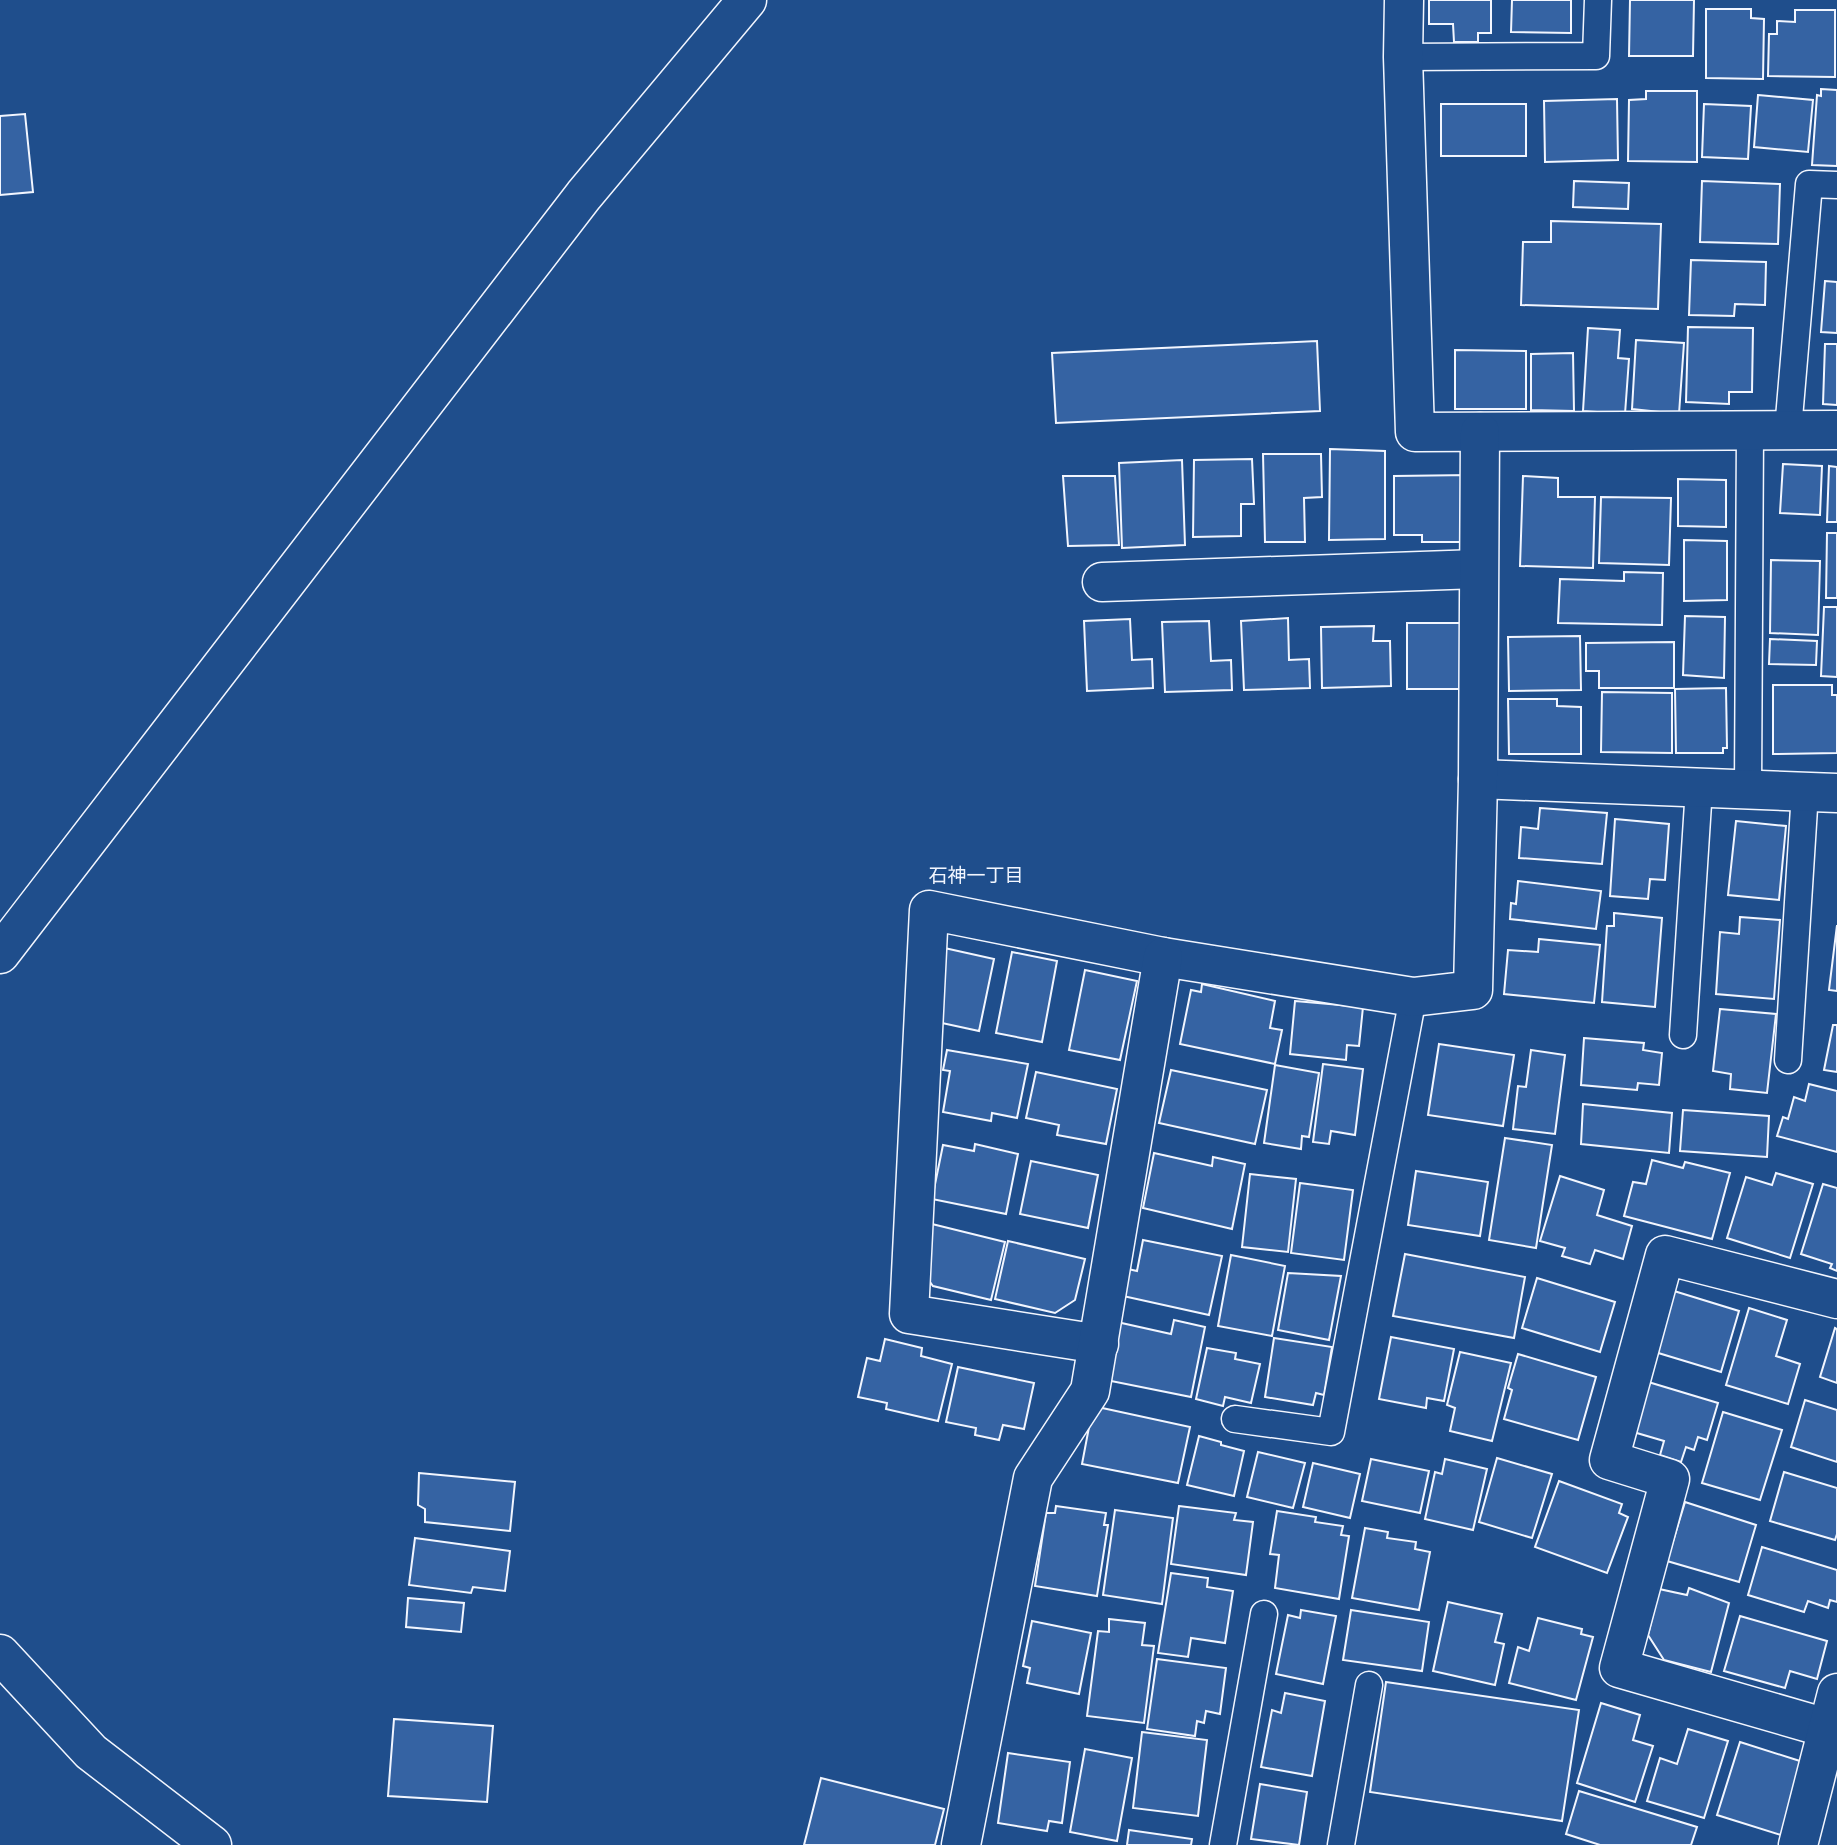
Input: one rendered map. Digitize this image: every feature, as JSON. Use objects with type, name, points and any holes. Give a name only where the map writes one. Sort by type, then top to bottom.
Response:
[{"type":"street","points":[[0,954],[584,195],[747,0]]},
{"type":"street","points":[[1404,0],[1415,432],[1837,430]]},
{"type":"street","points":[[1099,1344],[909,1314],[929,910],[1163,957],[1413,997],[1473,990],[1478,779],[1480,432]]},
{"type":"street","points":[[1102,582],[1478,569]]},
{"type":"street","points":[[1478,779],[1821,792]]},
{"type":"street","points":[[961,1845],[1033,1478],[1090,1391],[1163,957]]},
{"type":"street","points":[[1798,1845],[1834,1718],[1619,1668],[1670,1479],[1609,1460],[1665,1255],[1837,1298]]},
{"type":"street","points":[[0,1654],[91,1752],[212,1845]]},
{"type":"lane","points":[[1404,57],[1596,56],[1598,0]]},
{"type":"lane","points":[[1788,430],[1809,184],[1837,185]]},
{"type":"lane","points":[[1748,790],[1750,430]]},
{"type":"lane","points":[[1683,1035],[1699,788]]},
{"type":"lane","points":[[1788,1060],[1821,792]]},
{"type":"lane","points":[[1236,1419],[1331,1432],[1413,997]]},
{"type":"lane","points":[[1223,1845],[1264,1614]]},
{"type":"lane","points":[[1341,1845],[1369,1685]]},
{"type":"building","points":[[1429,0],[1491,0],[1491,33],[1478,33],[1478,42],[1454,42],[1453,24],[1429,24]]},
{"type":"building","points":[[1512,0],[1571,0],[1571,33],[1511,32]]},
{"type":"building","points":[[1630,0],[1694,0],[1693,56],[1629,56]]},
{"type":"building","points":[[1706,9],[1751,9],[1751,18],[1764,19],[1763,79],[1706,78]]},
{"type":"building","points":[[1795,10],[1835,10],[1835,77],[1768,76],[1769,34],[1777,34],[1777,21],[1795,22]]},
{"type":"building","points":[[1821,89],[1837,90],[1837,166],[1812,165],[1817,95],[1821,96]]},
{"type":"building","points":[[1646,91],[1697,91],[1697,162],[1628,161],[1629,100],[1646,99]]},
{"type":"building","points":[[1758,95],[1813,100],[1808,152],[1754,147]]},
{"type":"building","points":[[1617,99],[1618,160],[1545,162],[1544,101]]},
{"type":"building","points":[[1441,104],[1526,104],[1526,156],[1441,156]]},
{"type":"building","points":[[1704,104],[1751,106],[1748,159],[1702,157]]},
{"type":"building","points":[[25,114],[33,192],[0,195],[0,116]]},
{"type":"building","points":[[1574,181],[1629,183],[1628,209],[1573,207]]},
{"type":"building","points":[[1702,181],[1780,184],[1778,244],[1700,242]]},
{"type":"building","points":[[1551,221],[1661,224],[1658,309],[1521,305],[1523,242],[1551,242]]},
{"type":"building","points":[[1691,260],[1766,262],[1765,305],[1735,304],[1734,316],[1689,315]]},
{"type":"building","points":[[1825,281],[1837,282],[1837,333],[1821,332]]},
{"type":"building","points":[[1688,327],[1753,328],[1752,392],[1729,392],[1729,404],[1686,402]]},
{"type":"building","points":[[1588,328],[1620,330],[1618,358],[1629,359],[1625,414],[1583,411]]},
{"type":"building","points":[[1636,340],[1684,343],[1679,414],[1632,409]]},
{"type":"building","points":[[1317,341],[1320,411],[1056,423],[1052,353]]},
{"type":"building","points":[[1825,344],[1837,344],[1837,405],[1823,404]]},
{"type":"building","points":[[1455,350],[1526,351],[1526,409],[1455,409]]},
{"type":"building","points":[[1573,353],[1574,411],[1531,410],[1531,354]]},
{"type":"building","points":[[1330,449],[1385,451],[1385,539],[1329,540]]},
{"type":"building","points":[[1263,454],[1321,454],[1322,497],[1304,498],[1305,542],[1265,542]]},
{"type":"building","points":[[1252,459],[1254,504],[1241,504],[1241,536],[1193,537],[1194,460]]},
{"type":"building","points":[[1182,460],[1185,545],[1122,548],[1119,463]]},
{"type":"building","points":[[1783,464],[1822,466],[1820,515],[1780,513]]},
{"type":"building","points":[[1829,466],[1837,467],[1837,522],[1827,522]]},
{"type":"building","points":[[1470,475],[1471,522],[1460,542],[1422,542],[1422,535],[1394,535],[1394,476]]},
{"type":"building","points":[[1063,476],[1115,476],[1119,545],[1068,546]]},
{"type":"building","points":[[1523,476],[1558,478],[1558,497],[1595,497],[1593,568],[1520,566]]},
{"type":"building","points":[[1678,479],[1726,480],[1726,527],[1678,526]]},
{"type":"building","points":[[1601,497],[1671,498],[1669,565],[1599,563]]},
{"type":"building","points":[[1827,533],[1837,533],[1837,598],[1826,598]]},
{"type":"building","points":[[1684,540],[1727,541],[1727,600],[1684,601]]},
{"type":"building","points":[[1771,560],[1820,561],[1818,635],[1770,633]]},
{"type":"building","points":[[1624,572],[1663,573],[1662,625],[1558,623],[1560,579],[1624,581]]},
{"type":"building","points":[[1824,607],[1837,607],[1837,677],[1821,676]]},
{"type":"building","points":[[1685,616],[1725,617],[1724,678],[1683,675]]},
{"type":"building","points":[[1288,618],[1289,660],[1309,659],[1310,688],[1244,690],[1241,621]]},
{"type":"building","points":[[1130,619],[1132,660],[1152,659],[1153,688],[1087,691],[1084,621]]},
{"type":"building","points":[[1209,621],[1211,661],[1231,660],[1232,690],[1165,692],[1162,622]]},
{"type":"building","points":[[1407,623],[1463,623],[1461,689],[1407,689]]},
{"type":"building","points":[[1374,626],[1373,641],[1390,641],[1391,686],[1322,688],[1321,627]]},
{"type":"building","points":[[1580,636],[1581,690],[1509,691],[1508,637]]},
{"type":"building","points":[[1770,639],[1817,641],[1816,665],[1769,664]]},
{"type":"building","points":[[1674,642],[1674,688],[1599,688],[1599,671],[1586,671],[1586,643]]},
{"type":"building","points":[[1773,685],[1832,685],[1832,695],[1837,695],[1837,753],[1773,754]]},
{"type":"building","points":[[1726,688],[1727,748],[1723,748],[1723,753],[1676,753],[1675,689]]},
{"type":"building","points":[[1602,692],[1672,693],[1672,753],[1601,752]]},
{"type":"building","points":[[1508,699],[1557,699],[1557,706],[1581,707],[1581,754],[1509,754]]},
{"type":"building","points":[[1540,808],[1607,813],[1602,864],[1519,858],[1521,827],[1538,829]]},
{"type":"building","points":[[1615,819],[1669,824],[1665,880],[1650,879],[1648,899],[1610,896]]},
{"type":"building","points":[[1736,821],[1786,826],[1779,900],[1728,895]]},
{"type":"building","points":[[1518,881],[1601,891],[1596,929],[1510,919],[1511,903],[1516,904]]},
{"type":"building","points":[[1614,913],[1662,918],[1655,1007],[1602,1002],[1607,926],[1614,926]]},
{"type":"building","points":[[1740,917],[1780,920],[1774,999],[1716,994],[1720,932],[1739,934]]},
{"type":"building","points":[[1837,925],[1837,991],[1829,990]]},
{"type":"building","points":[[1539,939],[1600,945],[1594,1003],[1504,994],[1508,950],[1538,952]]},
{"type":"building","points":[[940,947],[994,959],[979,1031],[928,1020]]},
{"type":"building","points":[[1012,952],[1057,961],[1042,1042],[996,1033]]},
{"type":"building","points":[[1085,970],[1137,981],[1120,1060],[1069,1050]]},
{"type":"building","points":[[1202,984],[1275,1001],[1270,1028],[1282,1030],[1275,1064],[1180,1044],[1191,990],[1201,992]]},
{"type":"building","points":[[1295,1001],[1363,1007],[1359,1046],[1347,1045],[1346,1060],[1290,1054]]},
{"type":"building","points":[[1720,1009],[1776,1014],[1767,1093],[1730,1089],[1731,1074],[1713,1071]]},
{"type":"building","points":[[1833,1025],[1837,1025],[1837,1072],[1824,1070]]},
{"type":"building","points":[[1584,1038],[1644,1043],[1643,1050],[1662,1053],[1659,1085],[1638,1083],[1637,1090],[1581,1085]]},
{"type":"building","points":[[1439,1044],[1514,1055],[1503,1126],[1428,1115]]},
{"type":"building","points":[[947,1050],[1028,1064],[1017,1118],[992,1113],[991,1121],[943,1112],[950,1071],[943,1070]]},
{"type":"building","points":[[1531,1050],[1565,1055],[1555,1134],[1513,1129],[1518,1086],[1526,1087]]},
{"type":"building","points":[[1323,1064],[1363,1069],[1355,1135],[1331,1131],[1329,1144],[1313,1142]]},
{"type":"building","points":[[1275,1065],[1319,1073],[1309,1137],[1302,1136],[1301,1149],[1264,1143]]},
{"type":"building","points":[[1171,1070],[1267,1090],[1255,1144],[1159,1123]]},
{"type":"building","points":[[1036,1072],[1117,1089],[1106,1144],[1057,1135],[1059,1125],[1026,1118]]},
{"type":"building","points":[[1809,1084],[1837,1091],[1837,1152],[1777,1136],[1783,1117],[1788,1119],[1794,1097],[1805,1101]]},
{"type":"building","points":[[1583,1104],[1672,1113],[1669,1153],[1581,1144]]},
{"type":"building","points":[[1683,1110],[1769,1116],[1767,1157],[1680,1151]]},
{"type":"building","points":[[1505,1138],[1552,1145],[1536,1248],[1489,1240]]},
{"type":"building","points":[[975,1144],[1018,1154],[1006,1214],[932,1199],[943,1145],[974,1151]]},
{"type":"building","points":[[1154,1153],[1212,1166],[1213,1157],[1245,1164],[1232,1229],[1143,1208]]},
{"type":"building","points":[[1652,1160],[1683,1168],[1685,1162],[1730,1173],[1712,1239],[1624,1216],[1633,1182],[1646,1184]]},
{"type":"building","points":[[1031,1161],[1098,1175],[1088,1228],[1020,1214]]},
{"type":"building","points":[[1416,1171],[1488,1182],[1480,1236],[1408,1225]]},
{"type":"building","points":[[1776,1173],[1813,1184],[1790,1258],[1727,1238],[1746,1177],[1772,1185]]},
{"type":"building","points":[[1250,1174],[1296,1179],[1288,1252],[1242,1247]]},
{"type":"building","points":[[1560,1176],[1604,1190],[1597,1215],[1632,1226],[1623,1259],[1595,1250],[1590,1264],[1562,1256],[1565,1248],[1540,1241]]},
{"type":"building","points":[[1300,1183],[1353,1190],[1344,1260],[1291,1253]]},
{"type":"building","points":[[1823,1184],[1837,1188],[1837,1271],[1830,1268],[1832,1264],[1801,1254]]},
{"type":"building","points":[[932,1224],[1005,1242],[991,1300],[933,1286],[921,1270]]},
{"type":"building","points":[[1143,1240],[1222,1256],[1209,1315],[1123,1296],[1128,1269],[1137,1271]]},
{"type":"building","points":[[1008,1241],[1085,1259],[1075,1300],[1055,1313],[995,1299]]},
{"type":"building","points":[[1405,1254],[1525,1277],[1514,1338],[1393,1316]]},
{"type":"building","points":[[1231,1255],[1285,1266],[1272,1336],[1218,1326]]},
{"type":"building","points":[[1288,1273],[1341,1276],[1329,1340],[1278,1330]]},
{"type":"building","points":[[1537,1278],[1615,1302],[1600,1352],[1522,1328]]},
{"type":"building","points":[[1674,1291],[1739,1311],[1721,1372],[1655,1352]]},
{"type":"building","points":[[1749,1308],[1787,1320],[1776,1356],[1800,1364],[1788,1404],[1726,1385]]},
{"type":"building","points":[[1174,1320],[1205,1327],[1191,1397],[1106,1380],[1117,1322],[1171,1334]]},
{"type":"building","points":[[1835,1328],[1837,1329],[1837,1383],[1820,1377]]},
{"type":"building","points":[[1391,1337],[1454,1349],[1444,1401],[1427,1398],[1426,1408],[1379,1399]]},
{"type":"building","points":[[1274,1338],[1332,1347],[1324,1395],[1316,1393],[1313,1405],[1265,1397]]},
{"type":"building","points":[[885,1339],[922,1348],[921,1356],[952,1364],[938,1421],[886,1409],[887,1403],[858,1397],[867,1358],[880,1361]]},
{"type":"building","points":[[1207,1348],[1236,1353],[1235,1359],[1260,1364],[1251,1403],[1225,1397],[1223,1406],[1196,1399]]},
{"type":"building","points":[[1460,1352],[1511,1363],[1492,1441],[1450,1431],[1455,1408],[1447,1405]]},
{"type":"building","points":[[1518,1354],[1596,1377],[1578,1440],[1504,1419],[1512,1390],[1508,1388]]},
{"type":"building","points":[[958,1367],[1034,1383],[1024,1429],[1003,1425],[999,1440],[975,1435],[976,1428],[946,1422]]},
{"type":"building","points":[[1645,1381],[1718,1403],[1707,1440],[1698,1437],[1694,1450],[1686,1447],[1681,1462],[1660,1455],[1664,1441],[1630,1431]]},
{"type":"building","points":[[1805,1400],[1837,1410],[1837,1462],[1791,1447]]},
{"type":"building","points":[[1093,1406],[1190,1427],[1178,1483],[1082,1464]]},
{"type":"building","points":[[1723,1412],[1782,1430],[1760,1500],[1702,1483]]},
{"type":"building","points":[[1199,1436],[1244,1451],[1234,1496],[1187,1485]]},
{"type":"building","points":[[1258,1452],[1305,1463],[1293,1508],[1247,1497]]},
{"type":"building","points":[[1497,1458],[1552,1474],[1532,1538],[1479,1522]]},
{"type":"building","points":[[1371,1459],[1429,1471],[1420,1513],[1362,1501]]},
{"type":"building","points":[[1445,1459],[1487,1469],[1473,1530],[1425,1519],[1435,1472],[1442,1474]]},
{"type":"building","points":[[1313,1463],[1360,1474],[1350,1518],[1303,1507]]},
{"type":"building","points":[[1784,1472],[1837,1488],[1835,1540],[1770,1521]]},
{"type":"building","points":[[419,1473],[515,1482],[510,1531],[425,1522],[425,1509],[418,1505]]},
{"type":"building","points":[[1559,1481],[1622,1504],[1619,1513],[1628,1517],[1607,1573],[1535,1547]]},
{"type":"building","points":[[1685,1502],[1756,1525],[1739,1582],[1667,1561]]},
{"type":"building","points":[[1056,1506],[1106,1513],[1104,1525],[1108,1525],[1097,1596],[1035,1586],[1046,1513],[1055,1513]]},
{"type":"building","points":[[1179,1506],[1236,1513],[1234,1520],[1253,1522],[1246,1575],[1171,1564]]},
{"type":"building","points":[[1115,1510],[1173,1518],[1162,1604],[1103,1595]]},
{"type":"building","points":[[1277,1511],[1316,1517],[1315,1522],[1343,1526],[1341,1535],[1349,1536],[1339,1599],[1275,1588],[1279,1555],[1270,1554]]},
{"type":"building","points":[[1365,1528],[1388,1532],[1387,1538],[1416,1542],[1415,1549],[1430,1552],[1419,1610],[1352,1598]]},
{"type":"building","points":[[415,1538],[510,1551],[505,1591],[473,1587],[471,1593],[409,1585]]},
{"type":"building","points":[[1762,1547],[1837,1570],[1837,1602],[1830,1600],[1828,1608],[1808,1601],[1804,1612],[1748,1595]]},
{"type":"building","points":[[1171,1573],[1208,1578],[1207,1587],[1233,1591],[1225,1643],[1191,1638],[1188,1657],[1158,1653]]},
{"type":"building","points":[[1689,1588],[1729,1603],[1711,1672],[1664,1660],[1648,1635],[1659,1589],[1687,1595]]},
{"type":"building","points":[[408,1598],[464,1603],[461,1632],[406,1627]]},
{"type":"building","points":[[1448,1602],[1502,1614],[1495,1642],[1504,1644],[1495,1685],[1433,1671]]},
{"type":"building","points":[[1301,1610],[1336,1616],[1323,1684],[1276,1674],[1288,1615],[1300,1618]]},
{"type":"building","points":[[1351,1610],[1429,1622],[1422,1671],[1343,1660]]},
{"type":"building","points":[[1740,1616],[1827,1641],[1817,1679],[1790,1671],[1785,1688],[1724,1671]]},
{"type":"building","points":[[1538,1618],[1582,1629],[1581,1634],[1593,1637],[1576,1700],[1509,1683],[1518,1647],[1529,1651]]},
{"type":"building","points":[[1109,1619],[1145,1623],[1142,1645],[1154,1646],[1144,1723],[1087,1716],[1098,1631],[1109,1632]]},
{"type":"building","points":[[1032,1621],[1091,1633],[1079,1694],[1027,1683],[1030,1668],[1023,1666]]},
{"type":"building","points":[[1157,1659],[1226,1668],[1220,1714],[1206,1711],[1204,1723],[1197,1721],[1195,1736],[1147,1729]]},
{"type":"building","points":[[1386,1682],[1579,1710],[1562,1821],[1370,1792]]},
{"type":"building","points":[[1285,1693],[1325,1701],[1312,1776],[1261,1767],[1272,1710],[1281,1713]]},
{"type":"building","points":[[1601,1703],[1640,1715],[1633,1740],[1653,1746],[1635,1802],[1577,1783]]},
{"type":"building","points":[[394,1719],[493,1726],[487,1802],[388,1796]]},
{"type":"building","points":[[1688,1729],[1728,1741],[1704,1818],[1647,1801],[1660,1758],[1677,1764]]},
{"type":"building","points":[[1142,1732],[1207,1740],[1198,1816],[1133,1808]]},
{"type":"building","points":[[1740,1742],[1803,1762],[1781,1835],[1717,1815]]},
{"type":"building","points":[[1085,1749],[1132,1758],[1117,1841],[1070,1832]]},
{"type":"building","points":[[1008,1753],[1070,1762],[1062,1823],[1049,1821],[1047,1831],[998,1823]]},
{"type":"building","points":[[821,1778],[944,1809],[935,1845],[804,1845]]},
{"type":"building","points":[[1260,1784],[1307,1792],[1299,1845],[1251,1839]]},
{"type":"building","points":[[1579,1791],[1697,1827],[1691,1845],[1600,1845],[1566,1834]]},
{"type":"building","points":[[1129,1830],[1192,1839],[1191,1845],[1127,1845]]},
{"type":"district","name":"石神一丁目","points":[[976,876]]}]
